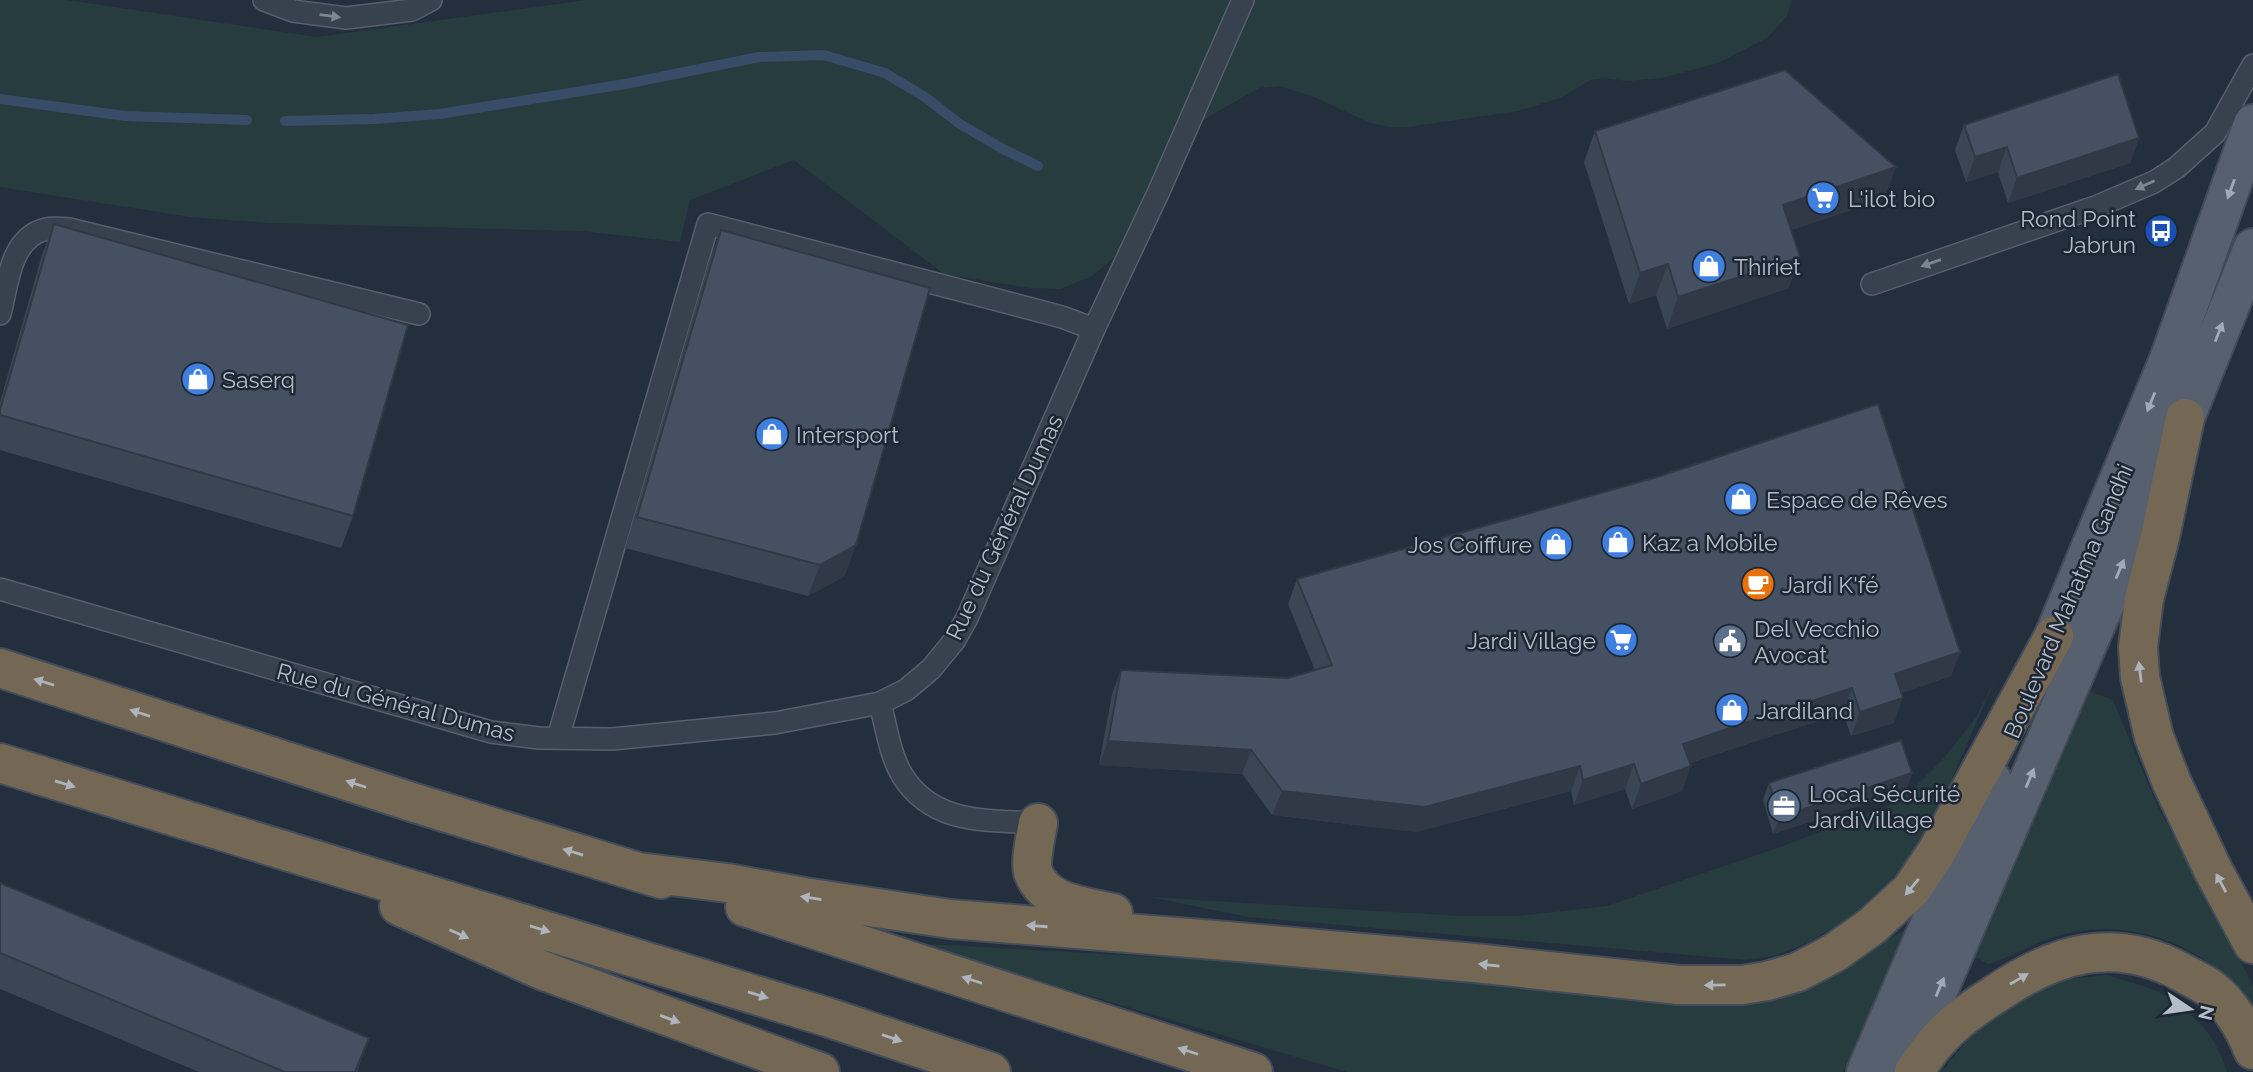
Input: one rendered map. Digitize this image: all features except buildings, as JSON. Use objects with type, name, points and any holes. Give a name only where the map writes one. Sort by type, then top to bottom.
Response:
[{"type":"highway","points":[[2185,418],[2144,600],[2138,648],[2140,677],[2154,737],[2172,783],[2213,870],[2253,944]]},
{"type":"highway","points":[[639,872],[727,883],[950,919],[1475,963],[1679,985],[1742,985],[1767,981],[1798,972],[1834,953],[1872,926],[1911,890],[1937,851],[2054,636]]},
{"type":"highway","points":[[0,668],[1253,1072]]},
{"type":"highway","points":[[0,763],[827,1017],[991,1072]]},
{"type":"highway","points":[[1038,823],[1032,871],[1044,890],[1059,900],[1227,941]]},
{"type":"highway","points":[[311,859],[419,917],[544,971],[820,1072]]},
{"type":"highway","points":[[1914,1072],[1940,1037],[1974,1008],[2015,980],[2037,968],[2063,959],[2105,951],[2163,962],[2212,989],[2236,1016],[2253,1050]]},
{"type":"main road","name":"Boulevard Mahatma Gandhi","points":[[1866,1072],[2054,636],[2170,357],[2253,124]]},
{"type":"main road","name":"Boulevard Mahatma Gandhi","points":[[1903,1072],[2185,418],[2253,248]]},
{"type":"lane","points":[[264,0],[293,11],[346,18],[412,10],[430,0]]},
{"type":"lane","name":"Rue du Général Dumas","points":[[0,589],[491,732],[539,738],[612,739],[775,723],[880,703],[906,690],[931,669],[960,629],[1243,0]]},
{"type":"lane","points":[[1872,284],[2098,206],[2154,182],[2176,168],[2215,133],[2253,65]]},
{"type":"lane","points":[[558,738],[708,224],[1062,317],[1094,328]]},
{"type":"lane","points":[[0,314],[16,252],[29,236],[48,228],[69,229],[419,314]]},
{"type":"lane","points":[[880,703],[901,774],[919,797],[946,813],[979,821],[1038,823]]},
{"type":"green space","points":[[0,0],[67,0],[317,37],[587,0],[1792,0],[1787,16],[1767,38],[1718,63],[1662,78],[1591,80],[1560,98],[1518,111],[1408,127],[1389,127],[1370,123],[1312,96],[1279,86],[1259,88],[1208,117],[1190,132],[1119,253],[1092,276],[1060,289],[1029,288],[944,274],[794,160],[690,200],[680,242],[581,231],[269,223],[190,217],[0,187]]},
{"type":"green space","points":[[1995,680],[1930,829],[1903,868],[1846,921],[1809,942],[1777,955],[1747,960],[1248,917],[1150,897],[1459,916],[1520,916],[1607,906],[1783,846],[1884,808],[1914,788],[1943,759],[1975,719]]},
{"type":"green space","points":[[2080,688],[2113,700],[2155,801],[2253,985],[2253,1009],[2236,987],[2216,968],[2193,952],[2140,933],[2112,929],[2084,930],[2048,939],[1988,964],[1974,956]]},
{"type":"green space","points":[[1913,926],[1843,1072],[1347,1072],[911,943],[1297,965],[1580,995],[1717,1003],[1786,994]]},
{"type":"green space","points":[[2107,975],[2154,990],[2179,1004],[2209,1034],[2227,1072],[1941,1072],[1993,1009],[2056,980]]},
{"type":"waterway","points":[[285,121],[440,114],[625,84],[759,57],[824,55],[885,73],[925,97],[960,124],[1038,166]]},
{"type":"waterway","points":[[0,99],[125,116],[247,120]]},
{"type":"place","name":"L'ilot bio","points":[[1823,198]]},
{"type":"place","name":"Rond Point Jabrun","points":[[2161,231]]},
{"type":"place","name":"Thiriet","points":[[1709,266]]},
{"type":"place","name":"Saserq","points":[[198,379]]},
{"type":"place","name":"Intersport","points":[[772,434]]},
{"type":"place","name":"Espace de Rêves","points":[[1741,499]]},
{"type":"place","name":"Kaz a Mobile","points":[[1618,542]]},
{"type":"place","name":"Jos Coiffure","points":[[1556,544]]},
{"type":"place","name":"Jardi K'fé","points":[[1758,584]]},
{"type":"place","name":"Jardi Village","points":[[1621,640]]},
{"type":"place","name":"Del Vecchio Avocat","points":[[1730,641]]},
{"type":"place","name":"Jardiland","points":[[1732,710]]},
{"type":"place","name":"Local Sécurité JardiVillage","points":[[1784,806]]}]
